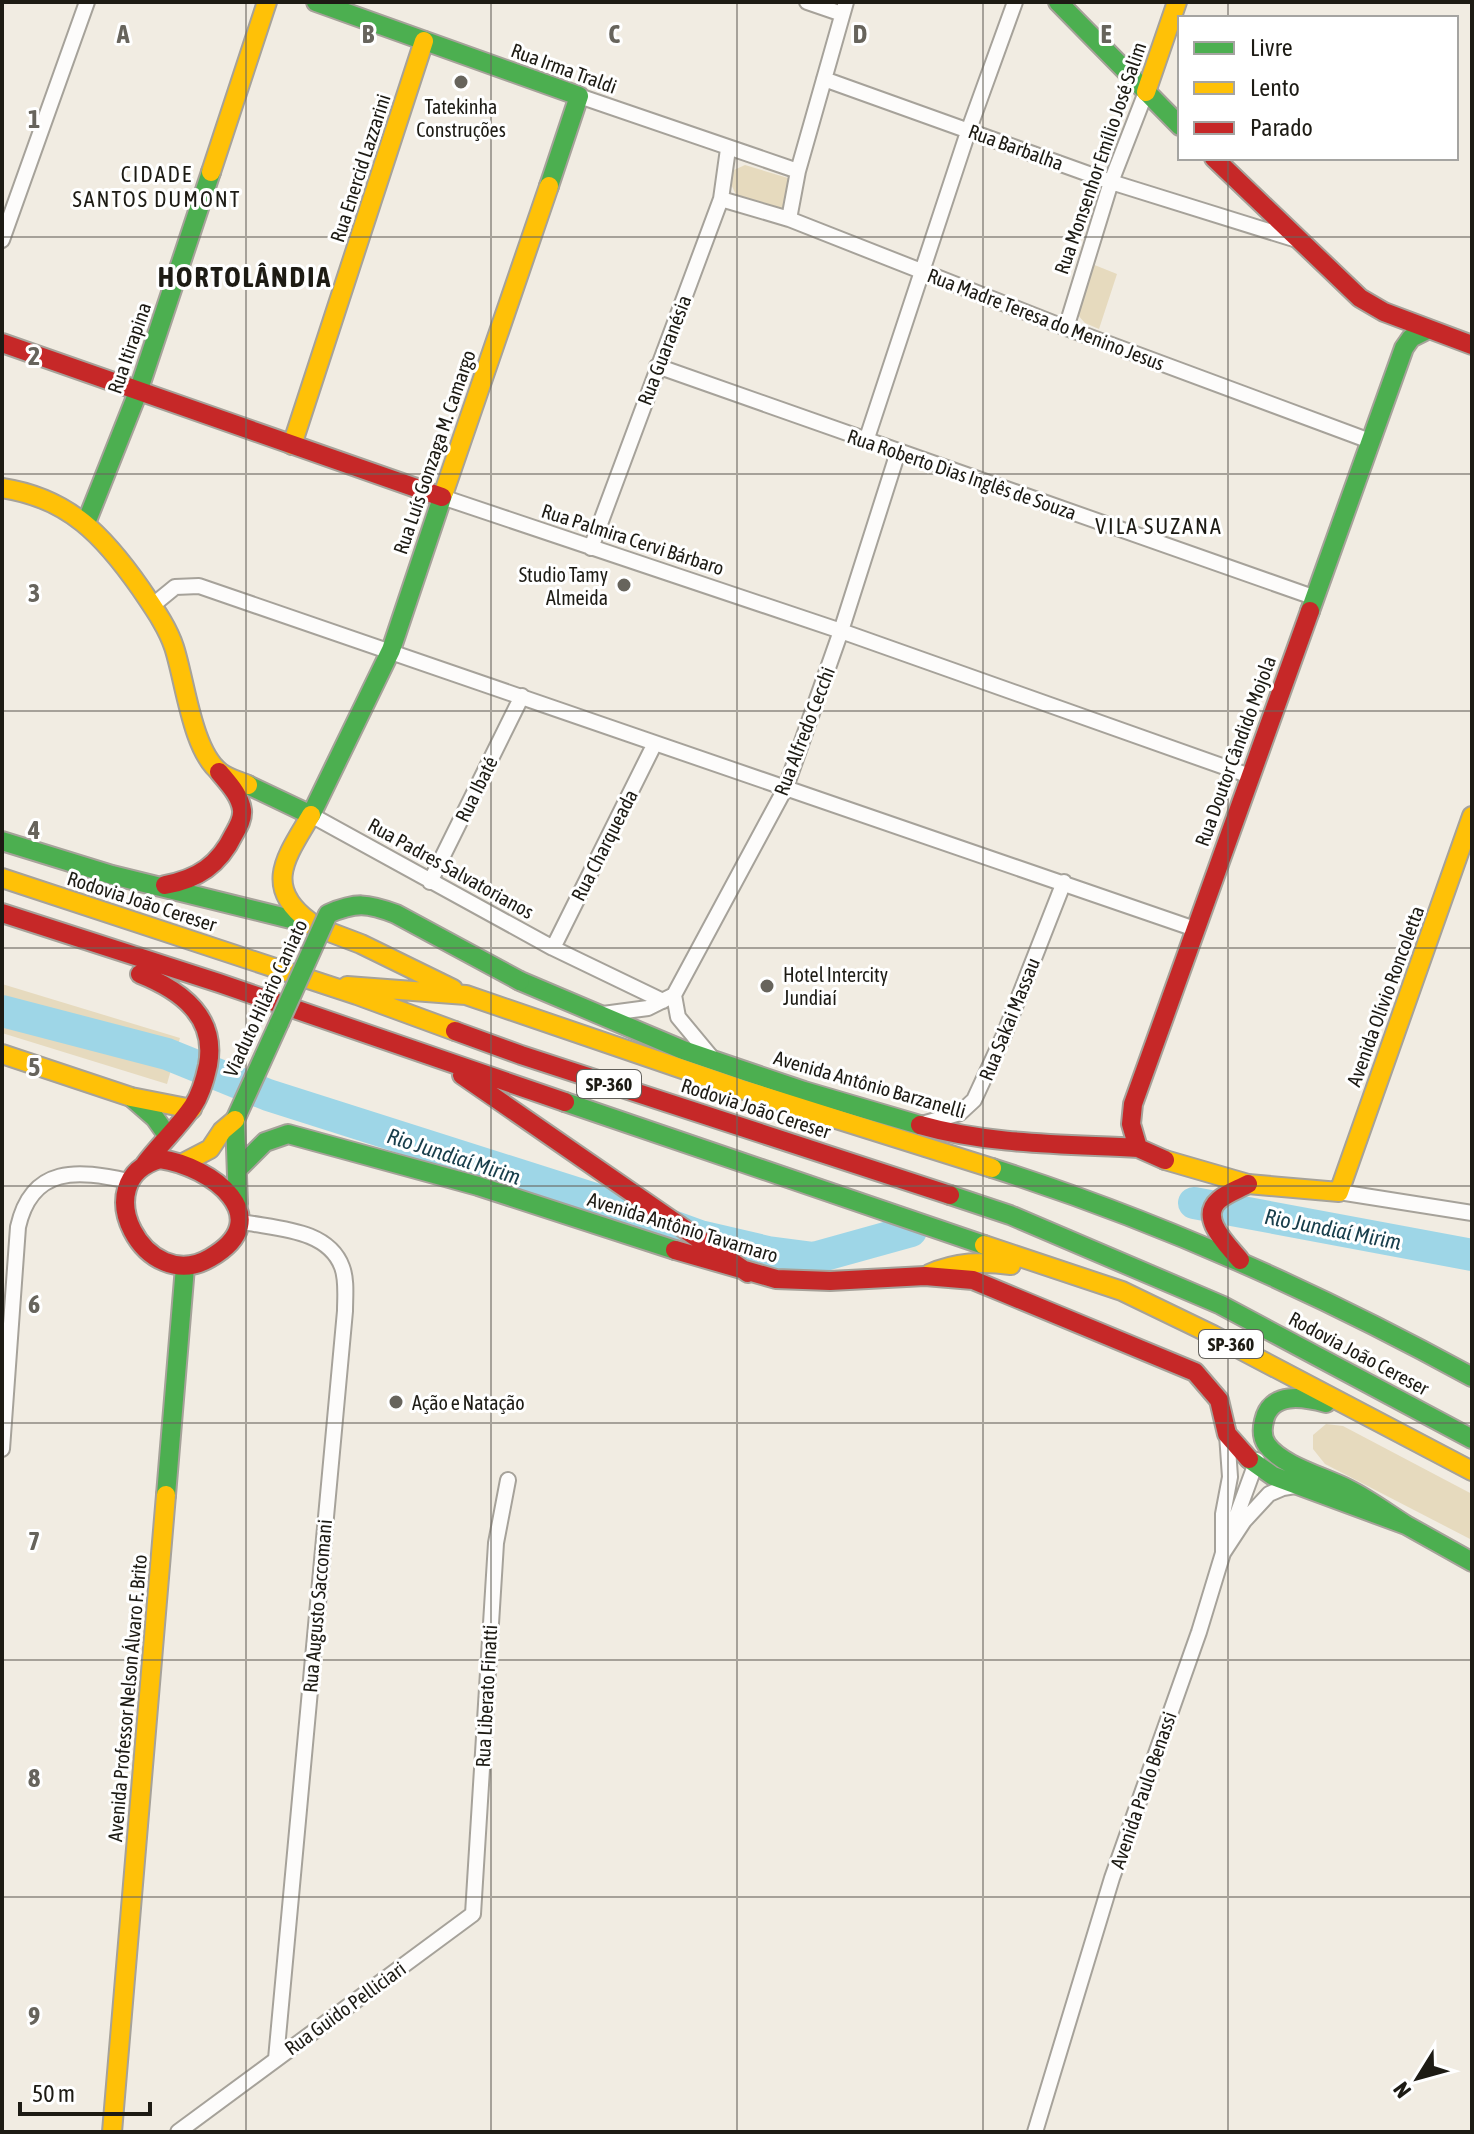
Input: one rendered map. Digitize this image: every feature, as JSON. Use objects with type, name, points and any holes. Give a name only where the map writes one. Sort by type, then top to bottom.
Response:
[{"type":"main road","name":"Rua Itirapina","points":[[86,523],[138,392],[267,2]]},
{"type":"main road","name":"Rua Irma Traldi","points":[[316,2],[579,96]]},
{"type":"main road","points":[[1058,2],[1178,124]]},
{"type":"main road","name":"Rua Monsenhor Emílio José Salim","points":[[1146,92],[1177,2]]},
{"type":"main road","name":"Rua Enercid Lazzarini","points":[[292,445],[424,41]]},
{"type":"main road","name":"Rua Luís Gonzaga M. Camargo","points":[[318,926],[294,912],[283,898],[280,880],[391,650],[579,96]]},
{"type":"main road","points":[[1216,160],[1360,298],[1384,312],[1472,345]]},
{"type":"main road","points":[[1384,312],[1402,336],[1404,348]]},
{"type":"main road","points":[[1404,348],[1411,338],[1427,330]]},
{"type":"main road","name":"Rua Palmira Cervi Bárbaro","points":[[2,343],[442,497]]},
{"type":"main road","name":"Rua Doutor Cândido Mojola","points":[[1138,1148],[1131,1124],[1133,1104],[1404,348]]},
{"type":"main road","points":[[2,488],[45,498],[86,523],[153,605],[173,644],[199,740],[209,761],[237,795],[242,817],[228,850],[208,872],[182,882],[158,886]]},
{"type":"main road","name":"Rua Padres Salvatorianos","points":[[219,772],[311,815]]},
{"type":"main road","name":"Avenida Olívio Roncoletta","points":[[1339,1192],[1472,816]]},
{"type":"main road","points":[[2,841],[112,875],[318,926],[466,995],[741,1089],[1051,1187],[1235,1252],[1472,1377]]},
{"type":"main road","name":"Rodovia João Cereser","points":[[2,878],[357,995],[521,1055],[1010,1215],[1153,1273],[1221,1305],[1472,1439]]},
{"type":"main road","name":"Viaduto Hilário Caniato","points":[[236,1115],[328,914],[348,905],[367,904],[400,917],[520,981]]},
{"type":"main road","name":"SP-360","points":[[2,913],[434,1055],[874,1209],[1122,1291],[1213,1335],[1472,1471]]},
{"type":"main road","points":[[2,921],[49,942],[171,987],[183,995],[200,1015],[210,1033],[212,1052],[195,1102],[145,1164]]},
{"type":"main road","name":"Avenida Antônio Barzanelli","points":[[520,981],[683,1050],[804,1091],[944,1132],[1025,1142],[1138,1148]]},
{"type":"main road","points":[[316,983],[466,995]]},
{"type":"main road","points":[[2,1054],[131,1097],[195,1102]]},
{"type":"main road","points":[[434,1055],[748,1273]]},
{"type":"main road","points":[[131,1097],[155,1118],[167,1135]]},
{"type":"main road","points":[[185,1162],[210,1149],[236,1115]]},
{"type":"main road","points":[[236,1115],[238,1204],[243,1222],[241,1235],[224,1250],[203,1262],[185,1267],[166,1263],[148,1252],[134,1233],[124,1201],[128,1181],[140,1167],[160,1159],[185,1162],[205,1173],[238,1204]]},
{"type":"main road","name":"Avenida Antônio Tavarnaro","points":[[237,1170],[259,1144],[274,1136],[288,1134],[449,1177],[748,1273],[781,1280],[944,1274],[994,1287],[1195,1372],[1219,1400],[1227,1434]]},
{"type":"main road","points":[[1138,1148],[1159,1158],[1248,1184],[1339,1192]]},
{"type":"main road","points":[[1235,1252],[1215,1229],[1211,1216],[1217,1201],[1248,1184]]},
{"type":"main road","points":[[929,1274],[955,1263],[996,1262],[1122,1291]]},
{"type":"main road","name":"Avenida Professor Nelson Álvaro F. Brito","points":[[112,2132],[185,1267]]},
{"type":"main road","points":[[1393,1430],[1337,1405],[1301,1397],[1284,1399],[1270,1407],[1264,1419],[1263,1434],[1267,1444],[1285,1457],[1352,1491],[1472,1562]]},
{"type":"main road","points":[[1227,1434],[1254,1465],[1300,1486],[1406,1525]]},
{"type":"street","points":[[2,240],[87,2]]},
{"type":"street","points":[[789,219],[798,171],[844,8],[807,2]]},
{"type":"street","points":[[866,441],[969,129],[1015,2]]},
{"type":"street","name":"Rua Barbalha","points":[[824,79],[1111,182],[1300,241]]},
{"type":"street","name":"Rua Monsenhor Emílio José Salim","points":[[1066,328],[1111,182],[1146,92]]},
{"type":"street","name":"Rua Irma Traldi","points":[[579,96],[798,171]]},
{"type":"street","name":"Rua Guaranésia","points":[[591,548],[721,199],[728,149]]},
{"type":"street","name":"Rua Madre Teresa do Menino Jesus","points":[[721,199],[789,219],[1066,328],[1370,441]]},
{"type":"street","name":"Rua Roberto Dias Inglês de Souza","points":[[657,366],[1313,597]]},
{"type":"street","name":"Rua Alfredo Cecchi","points":[[668,998],[786,787],[841,631],[898,452]]},
{"type":"street","name":"Rua Palmira Cervi Bárbaro","points":[[442,497],[841,631],[1250,776]]},
{"type":"street","points":[[153,605],[175,587],[199,586],[1195,929]]},
{"type":"street","name":"Rua Ibaté","points":[[430,882],[522,696]]},
{"type":"street","name":"Rua Charqueada","points":[[553,948],[655,743]]},
{"type":"street","name":"Rua Padres Salvatorianos","points":[[311,815],[553,948],[668,998]]},
{"type":"street","name":"Rua Sakai Massau","points":[[922,1124],[960,1113],[974,1100],[1004,1035],[1064,882]]},
{"type":"street","points":[[600,1015],[648,1008],[668,998],[678,1017],[714,1060]]},
{"type":"street","points":[[2,1449],[18,1227],[22,1211],[38,1186],[61,1176],[89,1172],[128,1181]]},
{"type":"street","points":[[1339,1192],[1472,1213]]},
{"type":"street","name":"Rua Augusto Saccomani","points":[[243,1222],[321,1240],[342,1266],[345,1282],[345,1311],[276,2059]]},
{"type":"street","points":[[1223,1553],[1223,1514],[1230,1477],[1227,1434]]},
{"type":"street","points":[[1223,1553],[1254,1465],[1267,1444]]},
{"type":"street","name":"Rua Liberato Finatti","points":[[473,1914],[496,1543],[508,1480]]},
{"type":"street","name":"Avenida Paulo Benassi","points":[[1035,2132],[1112,1878],[1199,1632],[1223,1553],[1244,1521],[1269,1494],[1300,1486]]},
{"type":"street","name":"Rua Guido Pelliciari","points":[[178,2132],[473,1914]]},
{"type":"shaded area","points":[[745,165],[788,178],[791,196],[780,211],[737,197],[730,182],[734,170]]},
{"type":"shaded area","points":[[1092,264],[1117,274],[1099,329],[1085,323],[1076,313]]},
{"type":"shaded area","points":[[2,984],[180,1038],[167,1084],[2,1033]]},
{"type":"shaded area","points":[[1326,1424],[1343,1426],[1472,1494],[1472,1540],[1325,1464],[1313,1449],[1313,1435]]},
{"type":"waterway","name":"Rio Jundiaí Mirim","points":[[2,1011],[167,1054],[268,1095],[617,1206],[700,1236],[768,1252],[814,1258],[911,1231]]},
{"type":"waterway","name":"Rio Jundiaí Mirim","points":[[1194,1203],[1472,1255]]},
{"type":"traffic: fast","points":[[316,2],[579,96],[549,186]]},
{"type":"traffic: fast","points":[[1058,2],[1178,124]]},
{"type":"traffic: fast","points":[[86,523],[138,392],[211,172]]},
{"type":"traffic: fast","points":[[1310,611],[1404,348],[1411,338],[1427,330]]},
{"type":"traffic: fast","points":[[248,785],[311,815],[391,650],[444,492]]},
{"type":"traffic: fast","points":[[2,841],[112,875],[303,922]]},
{"type":"traffic: fast","points":[[279,1023],[328,914],[346,907],[369,906],[396,914],[520,981]]},
{"type":"traffic: fast","points":[[520,981],[683,1050],[804,1091],[920,1125]]},
{"type":"traffic: fast","points":[[238,1204],[235,1120],[279,1023]]},
{"type":"traffic: fast","points":[[131,1097],[155,1118],[167,1135]]},
{"type":"traffic: fast","points":[[565,1102],[984,1245]]},
{"type":"traffic: fast","points":[[237,1170],[265,1142],[288,1134],[478,1186],[675,1250]]},
{"type":"traffic: fast","points":[[992,1168],[1116,1211],[1237,1261],[1356,1316],[1472,1377]]},
{"type":"traffic: fast","points":[[950,1195],[1010,1215],[1221,1305],[1472,1439]]},
{"type":"traffic: fast","points":[[166,1495],[185,1267]]},
{"type":"traffic: fast","points":[[1326,1403],[1289,1398],[1273,1405],[1267,1411],[1263,1424],[1267,1445],[1283,1459],[1355,1493],[1406,1525]]},
{"type":"traffic: fast","points":[[1249,1459],[1273,1476],[1406,1525],[1472,1562]]},
{"type":"traffic: slow","points":[[211,172],[267,2]]},
{"type":"traffic: slow","points":[[1146,92],[1177,2]]},
{"type":"traffic: slow","points":[[292,445],[424,41]]},
{"type":"traffic: slow","points":[[444,492],[549,186]]},
{"type":"traffic: slow","points":[[2,488],[26,493],[66,510],[113,552],[168,632],[196,732],[210,762],[223,774],[248,785]]},
{"type":"traffic: slow","points":[[309,921],[286,895],[283,870],[311,815]]},
{"type":"traffic: slow","points":[[1165,1160],[1248,1184],[1339,1192],[1472,816]]},
{"type":"traffic: slow","points":[[2,878],[357,995],[455,1031]]},
{"type":"traffic: slow","points":[[303,922],[361,944],[453,989]]},
{"type":"traffic: slow","points":[[347,986],[466,995],[741,1089],[992,1168]]},
{"type":"traffic: slow","points":[[2,1054],[131,1097],[192,1109]]},
{"type":"traffic: slow","points":[[185,1162],[210,1149],[222,1131],[235,1120]]},
{"type":"traffic: slow","points":[[984,1245],[1122,1291],[1213,1335],[1472,1471]]},
{"type":"traffic: slow","points":[[929,1274],[969,1264],[1011,1265]]},
{"type":"traffic: slow","points":[[112,2132],[166,1495]]},
{"type":"traffic: jam","points":[[1216,160],[1360,298],[1384,312],[1472,345]]},
{"type":"traffic: jam","points":[[2,343],[442,497]]},
{"type":"traffic: jam","points":[[1165,1160],[1138,1148],[1131,1124],[1133,1104],[1310,611]]},
{"type":"traffic: jam","points":[[165,885],[188,879],[206,869],[222,854],[239,826],[242,813],[239,799],[219,772]]},
{"type":"traffic: jam","points":[[2,913],[219,983],[565,1102]]},
{"type":"traffic: jam","points":[[140,974],[169,988],[192,1007],[207,1032],[209,1048],[206,1076],[196,1101],[145,1164]]},
{"type":"traffic: jam","points":[[455,1031],[950,1195]]},
{"type":"traffic: jam","points":[[462,1075],[748,1273]]},
{"type":"traffic: jam","points":[[920,1125],[1001,1140],[1138,1148]]},
{"type":"traffic: jam","points":[[160,1159],[180,1164],[217,1183],[230,1196],[238,1211],[239,1227],[230,1243],[210,1258],[186,1266],[164,1262],[146,1249],[132,1231],[126,1210],[127,1189],[138,1171],[160,1159]]},
{"type":"traffic: jam","points":[[1240,1260],[1217,1231],[1212,1215],[1213,1207],[1219,1200],[1248,1184]]},
{"type":"traffic: jam","points":[[675,1250],[776,1279],[830,1281],[925,1276],[973,1280],[1195,1372],[1219,1400],[1227,1434],[1249,1459]]},
{"type":"place","name":"Tatekinha Construções","points":[[461,82]]},
{"type":"place","name":"Studio Tamy Almeida","points":[[624,585]]},
{"type":"place","name":"Hotel Intercity Jundiaí","points":[[767,986]]},
{"type":"place","name":"Ação e Natação","points":[[396,1402]]},
{"type":"district","name":"CIDADE SANTOS DUMONT","points":[[157,186]]},
{"type":"district","name":"HORTOLÂNDIA","points":[[245,277]]},
{"type":"district","name":"VILA SUZANA","points":[[1159,526]]}]
